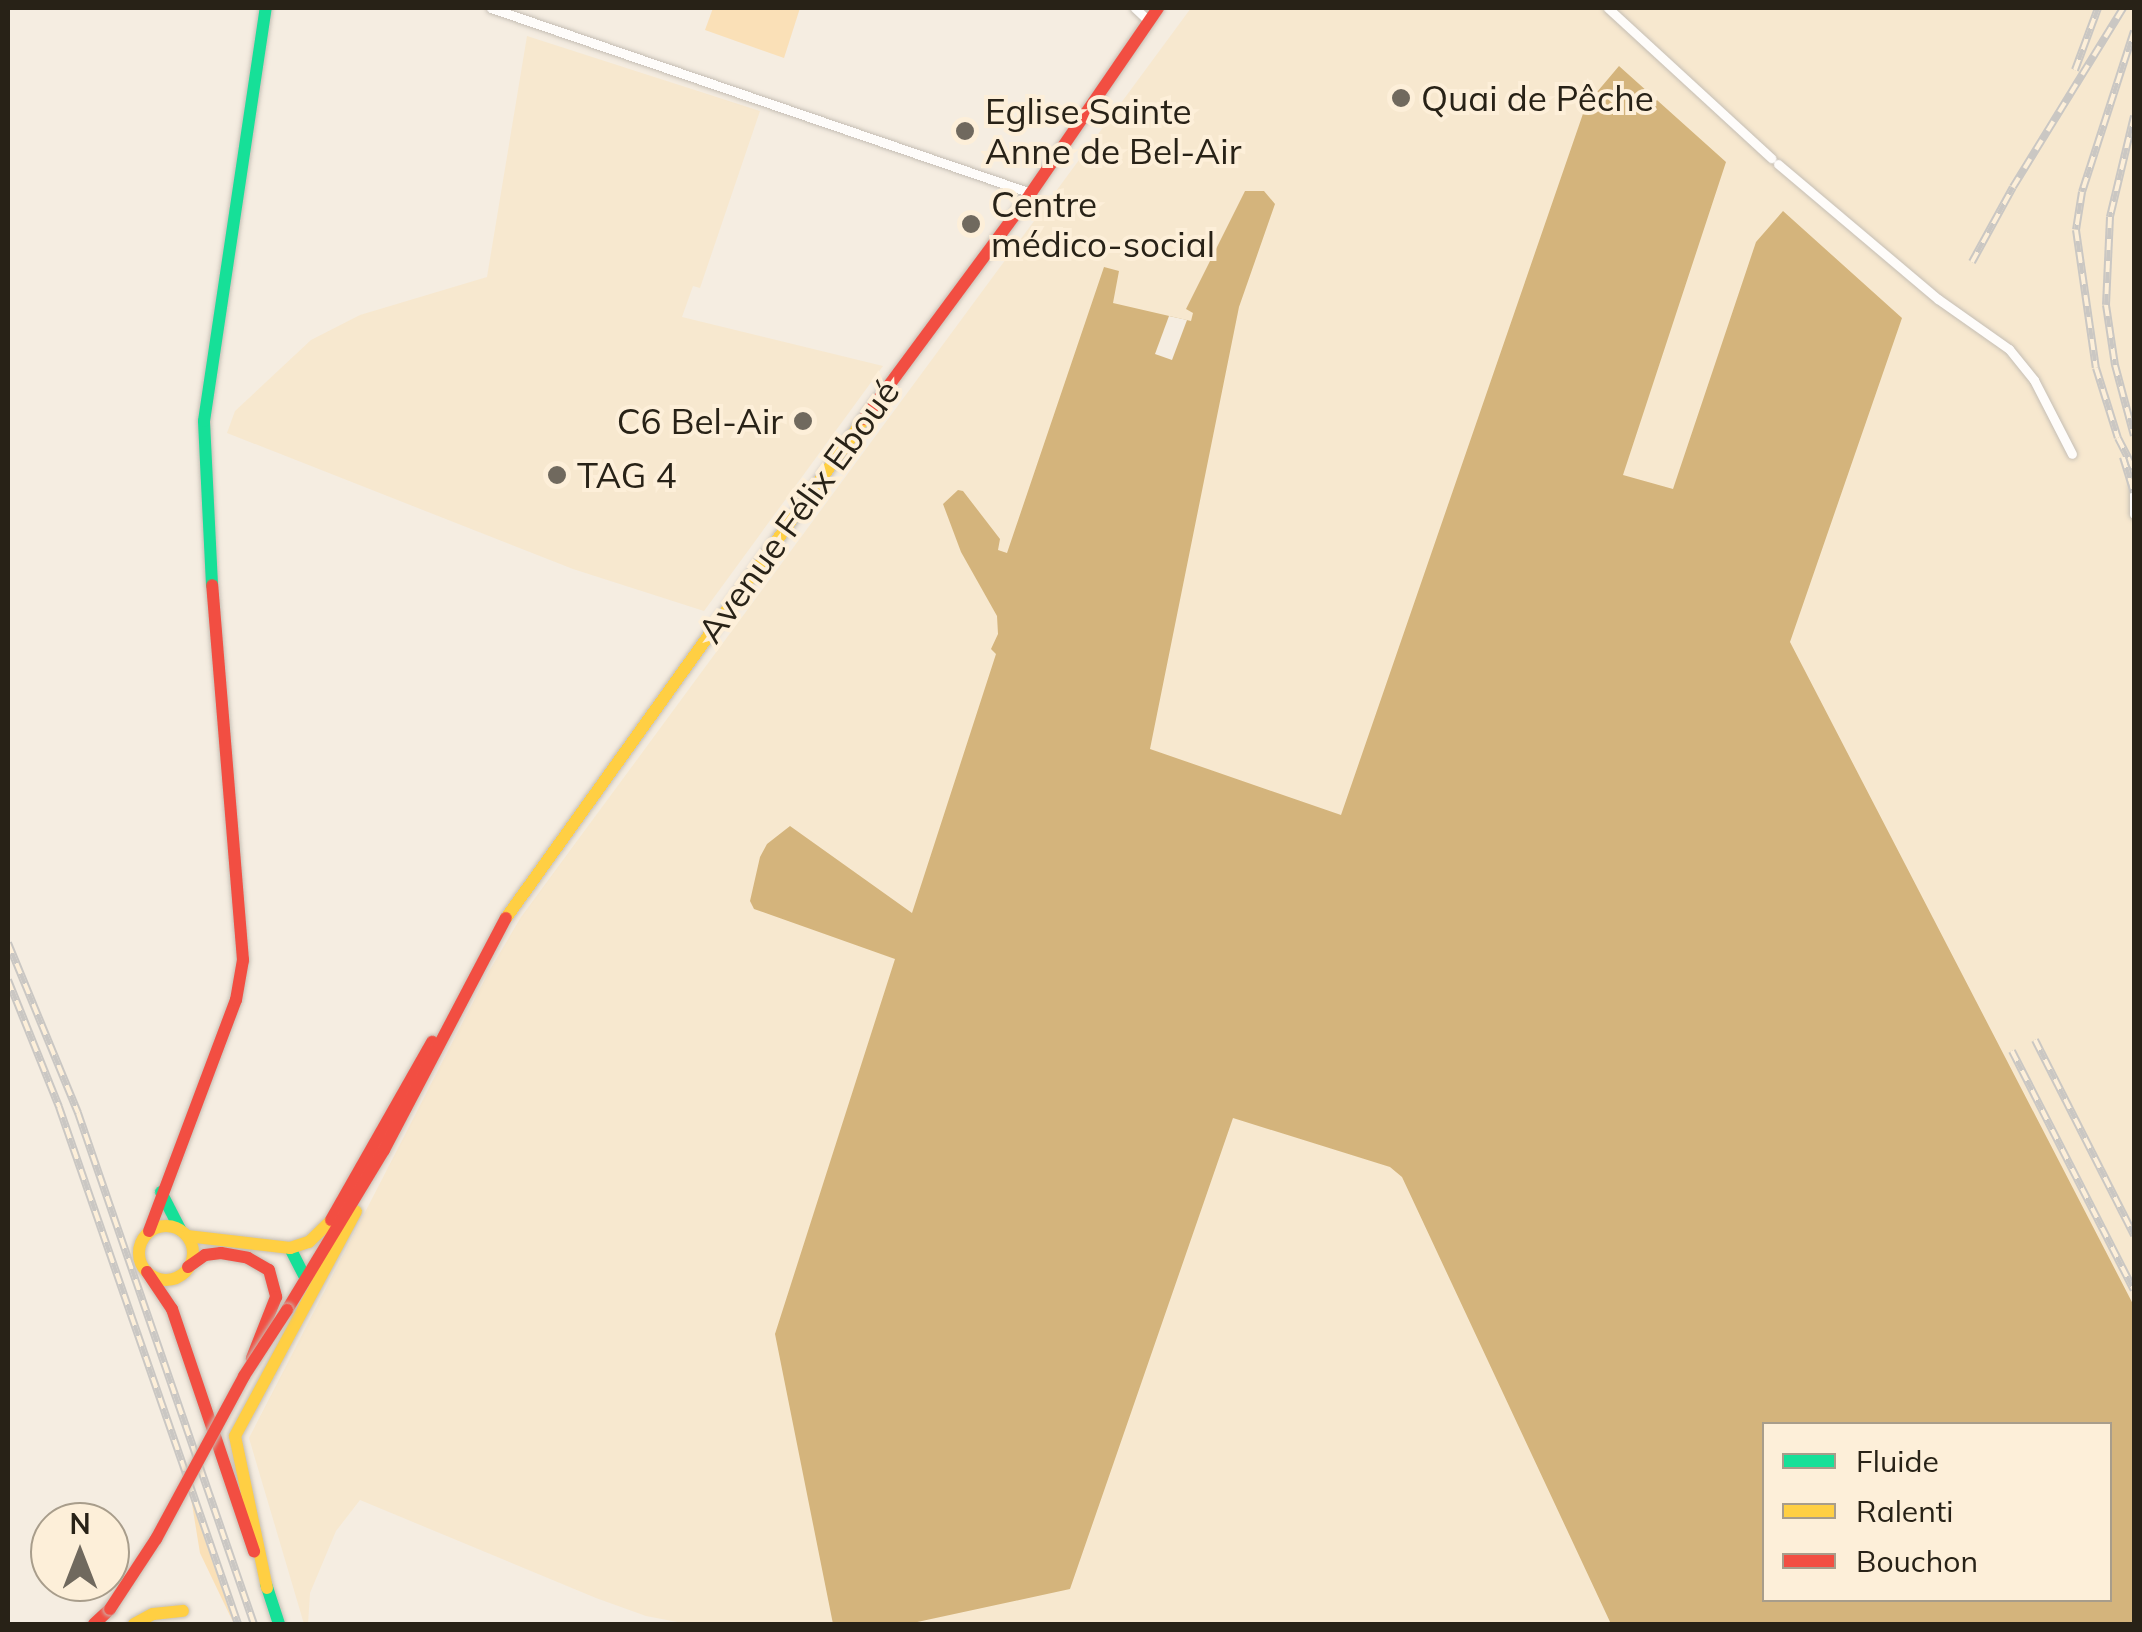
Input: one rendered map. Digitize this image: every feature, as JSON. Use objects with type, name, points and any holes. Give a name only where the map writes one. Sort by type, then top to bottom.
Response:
[{"type":"street","points":[[266,8],[204,421],[204,492],[243,960],[236,1000],[139,1251],[147,1272],[172,1309],[279,1624]]},
{"type":"street","points":[[491,8],[1031,193]]},
{"type":"street","points":[[1135,8],[1148,20]]},
{"type":"street","name":"Avenue Félix Eboué","points":[[97,1624],[156,1538],[280,1310],[384,1150],[448,1021],[506,918],[735,594],[1031,193],[1158,8]]},
{"type":"street","points":[[1608,8],[1774,161],[1938,300],[2009,350],[2034,380],[2072,454]]},
{"type":"street","points":[[2134,484],[2134,514]]},
{"type":"street","name":"Avenue Félix Eboué","points":[[308,1270],[410,1078],[448,1021]]},
{"type":"street","points":[[216,1446],[235,1436],[384,1150]]},
{"type":"street","points":[[161,1192],[193,1254],[172,1309]]},
{"type":"street","points":[[149,1231],[165,1226],[288,1247],[309,1242],[331,1221]]},
{"type":"street","points":[[288,1247],[308,1270]]},
{"type":"street","points":[[269,1270],[288,1247]]},
{"type":"street","points":[[147,1272],[164,1280],[185,1271],[205,1255],[221,1253],[248,1258],[269,1270],[280,1310]]},
{"type":"street","points":[[235,1436],[267,1588]]},
{"type":"street","points":[[134,1624],[153,1614],[183,1618]]},
{"type":"shaded area","points":[[713,8],[800,8],[784,58],[705,30]]},
{"type":"shaded area","points":[[1191,8],[2134,8],[2134,1624],[688,1624],[646,1616],[596,1598],[360,1500],[336,1531],[310,1593],[308,1624],[304,1624],[249,1438],[488,973],[521,917]]},
{"type":"shaded area","points":[[527,36],[760,111],[700,288],[693,286],[682,317],[883,366],[704,611],[573,569],[227,433],[235,411],[311,340],[360,315],[487,277]]},
{"type":"shaded area","points":[[1619,66],[1726,162],[1623,475],[1673,489],[1756,242],[1783,211],[1902,318],[1790,642],[2134,1306],[2134,1624],[1611,1624],[1402,1177],[1390,1167],[1233,1118],[1070,1589],[908,1624],[833,1624],[775,1334],[895,959],[754,909],[750,901],[760,857],[767,844],[790,826],[912,913],[996,654],[991,649],[998,634],[997,616],[961,552],[943,504],[958,490],[963,491],[1000,539],[998,550],[1007,553],[1104,267],[1119,271],[1113,303],[1191,321],[1193,313],[1186,309],[1245,191],[1264,191],[1275,204],[1239,307],[1150,749],[1341,815],[1586,105]]},
{"type":"shaded area","points":[[191,1498],[234,1624],[200,1553]]},
{"type":"pier","points":[[1169,316],[1187,320],[1172,360],[1155,354]]},
{"type":"railway","points":[[2075,70],[2098,8]]},
{"type":"railway","points":[[1972,262],[2013,187],[2123,8]]},
{"type":"railway","points":[[2134,31],[2082,192],[2076,230],[2096,368],[2118,438],[2134,469]]},
{"type":"railway","points":[[2134,116],[2110,217],[2106,305],[2115,365],[2134,436]]},
{"type":"railway","points":[[2123,457],[2134,492]]},
{"type":"railway","points":[[8,943],[78,1113],[254,1624]]},
{"type":"railway","points":[[8,980],[59,1107],[238,1624]]},
{"type":"railway","points":[[2035,1040],[2134,1235]]},
{"type":"railway","points":[[2012,1051],[2134,1290]]},
{"type":"traffic: fast","points":[[212,585],[204,421],[266,8]]},
{"type":"traffic: fast","points":[[161,1192],[180,1229]]},
{"type":"traffic: fast","points":[[290,1248],[304,1276]]},
{"type":"traffic: fast","points":[[266,1584],[279,1624]]},
{"type":"traffic: slow","points":[[506,918],[864,419]]},
{"type":"traffic: slow","points":[[267,1588],[235,1436],[356,1211]]},
{"type":"traffic: slow","points":[[187,1236],[290,1248],[309,1242],[331,1221]]},
{"type":"traffic: slow","points":[[166,1226],[185,1234],[193,1253],[185,1272],[166,1280],[147,1272],[139,1253],[147,1234],[166,1226]]},
{"type":"traffic: slow","points":[[134,1624],[153,1614],[183,1611]]},
{"type":"traffic: jam","points":[[864,419],[1031,193],[1158,8]]},
{"type":"traffic: jam","points":[[149,1231],[236,1000],[243,960],[212,585]]},
{"type":"traffic: jam","points":[[287,1310],[384,1150],[506,918]]},
{"type":"traffic: jam","points":[[331,1220],[432,1042]]},
{"type":"traffic: jam","points":[[188,1267],[205,1255],[221,1253],[248,1258],[269,1270],[276,1297],[252,1358]]},
{"type":"traffic: jam","points":[[147,1272],[172,1309],[254,1551]]},
{"type":"traffic: jam","points":[[110,1609],[156,1539],[244,1376],[287,1310]]},
{"type":"traffic: jam","points":[[94,1624],[110,1609]]},
{"type":"place","name":"Quai de Pêche","points":[[1401,98]]},
{"type":"place","name":"Eglise Sainte Anne de Bel-Air","points":[[965,131]]},
{"type":"place","name":"Centre médico-social","points":[[971,224]]},
{"type":"place","name":"C6 Bel-Air","points":[[803,421]]},
{"type":"place","name":"TAG 4","points":[[557,475]]}]
